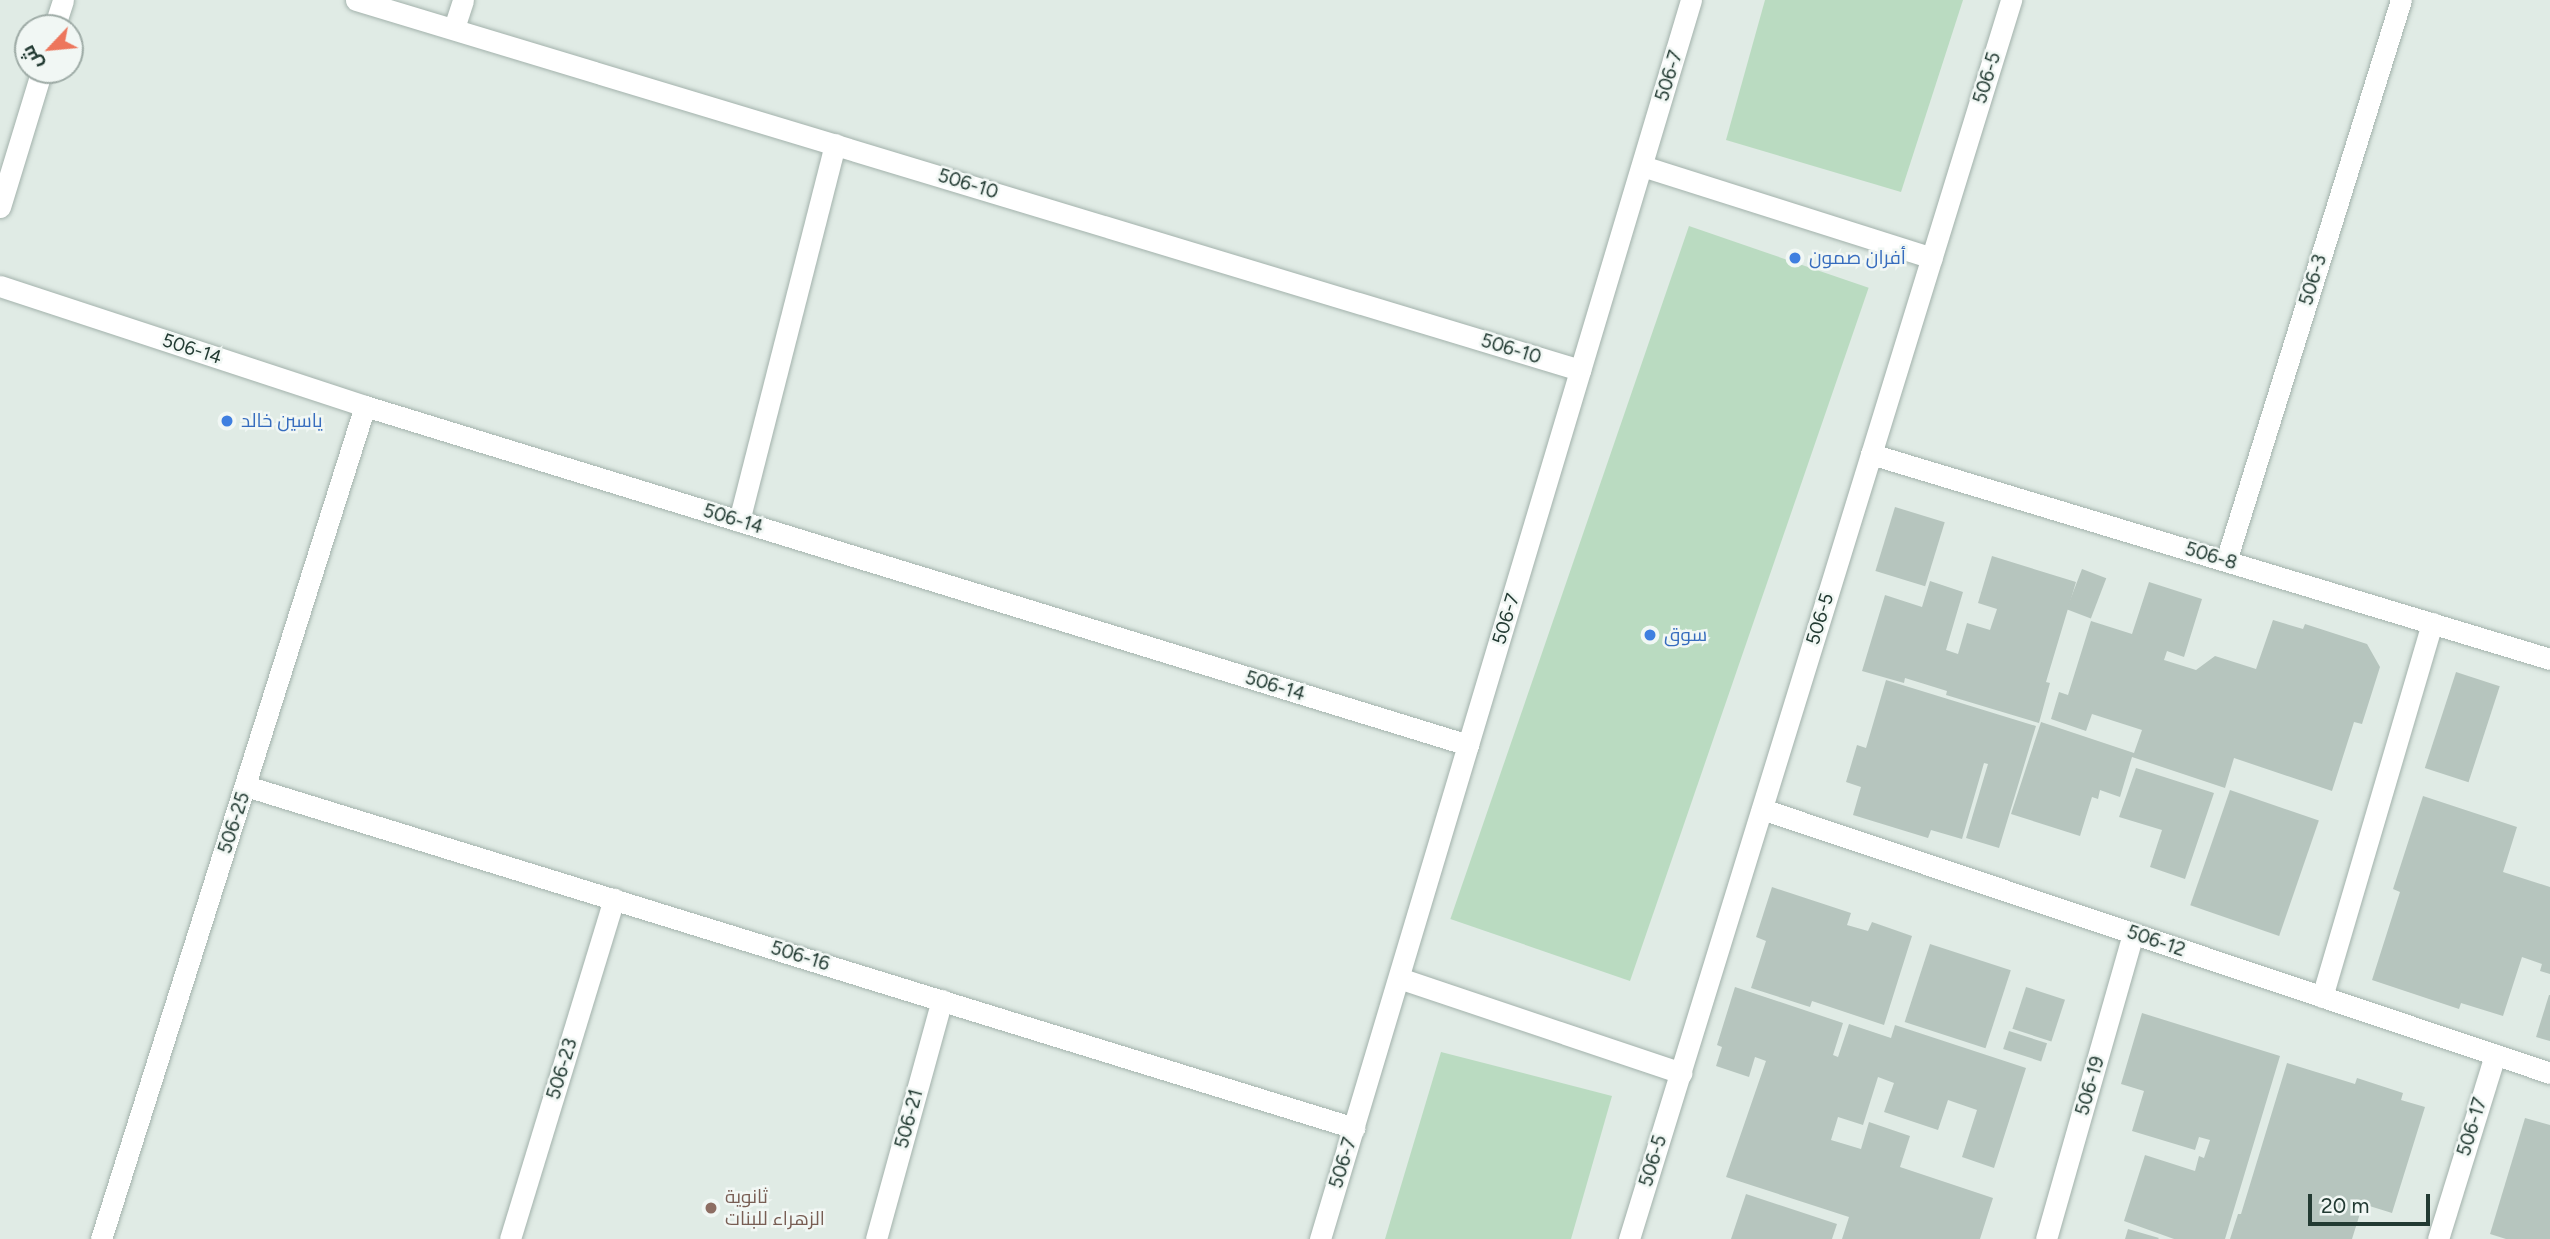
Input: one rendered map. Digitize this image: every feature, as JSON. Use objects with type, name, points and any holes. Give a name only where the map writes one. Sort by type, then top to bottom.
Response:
[{"type":"street","name":"506-10","points":[[356,0],[1580,370]]},
{"type":"street","points":[[454,28],[463,0]]},
{"type":"street","name":"506-7","points":[[1321,1239],[1691,0]]},
{"type":"street","name":"506-5","points":[[1629,1239],[2011,0]]},
{"type":"street","name":"506-3","points":[[2226,561],[2401,0]]},
{"type":"street","points":[[0,207],[38,84]]},
{"type":"street","points":[[739,521],[835,144]]},
{"type":"street","points":[[1642,166],[1932,258]]},
{"type":"street","name":"506-14","points":[[0,286],[365,406],[1468,745]]},
{"type":"street","name":"506-25","points":[[102,1239],[365,406]]},
{"type":"street","name":"506-8","points":[[1871,454],[2550,659]]},
{"type":"street","points":[[2322,997],[2431,623]]},
{"type":"street","name":"506-16","points":[[246,786],[1354,1128]]},
{"type":"street","name":"506-12","points":[[1762,809],[2550,1073]]},
{"type":"street","name":"506-23","points":[[510,1239],[614,899]]},
{"type":"street","name":"506-19","points":[[2046,1239],[2133,934]]},
{"type":"street","points":[[1399,978],[1681,1073]]},
{"type":"street","name":"506-21","points":[[876,1239],[942,1000]]},
{"type":"street","name":"506-17","points":[[2438,1239],[2495,1055]]},
{"type":"green space","points":[[1765,0],[1963,0],[1901,192],[1726,140]]},
{"type":"green space","points":[[1689,226],[1869,288],[1630,981],[1450,919]]},
{"type":"green space","points":[[1441,1052],[1612,1096],[1571,1239],[1385,1239]]},
{"type":"building","points":[[1895,507],[1945,522],[1925,586],[1875,571]]},
{"type":"building","points":[[1992,556],[2076,582],[2046,682],[2050,683],[2039,723],[1946,695],[1947,691],[1905,678],[1904,683],[1862,671],[1885,595],[1922,607],[1930,581],[1963,592],[1946,650],[1958,654],[1967,623],[1990,630],[1997,609],[1978,603]]},
{"type":"building","points":[[2082,569],[2106,578],[2091,618],[2067,609]]},
{"type":"building","points":[[2149,582],[2202,599],[2184,657],[2167,651],[2164,660],[2196,670],[2215,656],[2256,669],[2273,620],[2303,629],[2305,624],[2367,644],[2380,667],[2362,724],[2354,722],[2332,791],[2234,758],[2225,788],[2132,757],[2120,797],[2100,790],[2098,799],[2092,797],[2080,836],[2011,814],[2041,722],[2134,753],[2142,730],[2092,714],[2086,731],[2051,719],[2059,692],[2068,695],[2091,621],[2132,634]]},
{"type":"building","points":[[2456,672],[2500,686],[2469,782],[2425,768]]},
{"type":"building","points":[[1886,680],[2036,726],[1999,848],[1966,838],[1988,764],[1984,763],[1962,839],[1931,830],[1928,838],[1853,815],[1861,787],[1846,782],[1857,745],[1866,748]]},
{"type":"building","points":[[2136,768],[2214,793],[2185,879],[2150,867],[2162,830],[2119,817]]},
{"type":"building","points":[[2230,790],[2319,821],[2279,936],[2190,905]]},
{"type":"building","points":[[2423,796],[2517,827],[2503,872],[2550,887],[2550,974],[2540,971],[2542,964],[2522,957],[2503,1016],[2461,1003],[2459,1009],[2372,980],[2400,892],[2393,889]]},
{"type":"building","points":[[1772,887],[1851,913],[1847,925],[1868,931],[1872,922],[1912,936],[1884,1025],[1812,1001],[1810,1007],[1751,988],[1766,941],[1756,937]]},
{"type":"building","points":[[1930,944],[2011,970],[1986,1048],[1905,1022]]},
{"type":"building","points":[[1735,987],[1843,1023],[1833,1055],[1838,1057],[1849,1024],[1891,1038],[1895,1025],[2026,1068],[1994,1168],[1962,1157],[1977,1110],[1948,1100],[1938,1130],[1884,1112],[1894,1083],[1878,1077],[1863,1125],[1838,1117],[1831,1140],[1861,1149],[1869,1122],[1910,1136],[1900,1167],[1993,1198],[1980,1239],[1842,1239],[1849,1217],[1726,1177],[1766,1061],[1755,1057],[1749,1077],[1716,1066],[1722,1047],[1717,1045]]},
{"type":"building","points":[[2026,987],[2065,1000],[2051,1042],[2012,1029]]},
{"type":"building","points":[[2550,995],[2550,1041],[2536,1037]]},
{"type":"building","points":[[2142,1013],[2280,1056],[2225,1239],[2174,1239],[2124,1221],[2145,1155],[2195,1171],[2199,1156],[2204,1158],[2210,1140],[2199,1137],[2195,1150],[2132,1131],[2144,1091],[2121,1084]]},
{"type":"building","points":[[2009,1031],[2047,1043],[2041,1061],[2003,1049]]},
{"type":"building","points":[[2287,1063],[2355,1084],[2357,1078],[2403,1093],[2401,1100],[2425,1107],[2392,1213],[2363,1204],[2352,1239],[2230,1239],[2238,1214],[2241,1214]]},
{"type":"building","points":[[2525,1118],[2550,1125],[2550,1239],[2506,1239],[2490,1234]]},
{"type":"building","points":[[1746,1194],[1837,1224],[1832,1239],[1731,1239]]},
{"type":"building","points":[[2128,1229],[2159,1238],[2125,1239]]},
{"type":"place","name":"أفران صمون","points":[[1795,258]]},
{"type":"place","name":"ياسين خالد","points":[[227,421]]},
{"type":"place","name":"سوق","points":[[1650,635]]},
{"type":"place","name":"ثانوية الزهراء للبنات","points":[[711,1208]]}]
